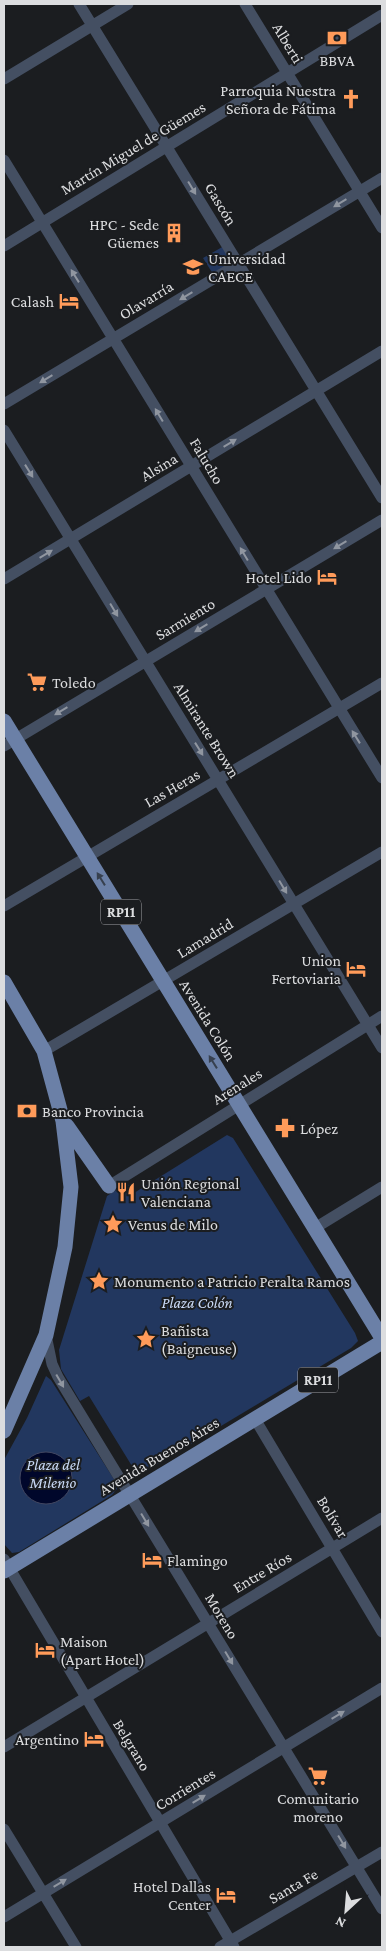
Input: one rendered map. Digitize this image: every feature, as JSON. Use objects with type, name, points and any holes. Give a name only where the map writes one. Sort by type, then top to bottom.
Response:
[{"type":"main road","name":"Avenida Colón","points":[[4,720],[9,742],[87,856],[382,1338]]},
{"type":"main road","points":[[4,982],[44,1051],[63,1121],[71,1187],[62,1264],[46,1335],[4,1431]]},
{"type":"main road","points":[[63,1121],[109,1186]]},
{"type":"main road","name":"RP11","points":[[255,1419],[382,1342]]},
{"type":"main road","name":"Avenida Buenos Aires","points":[[5,1566],[255,1419]]},
{"type":"street","name":"Gascón","points":[[80,4],[382,498]]},
{"type":"street","points":[[4,79],[128,4]]},
{"type":"street","name":"Alberti","points":[[245,4],[382,228]]},
{"type":"street","name":"Martín Miguel de Güemes","points":[[4,246],[382,15]]},
{"type":"street","name":"Falucho","points":[[4,160],[382,778]]},
{"type":"street","name":"Olavarría","points":[[4,404],[382,178]]},
{"type":"street","name":"Alsina","points":[[4,579],[382,350]]},
{"type":"street","name":"Almirante Brown","points":[[4,430],[382,1048]]},
{"type":"street","name":"Sarmiento","points":[[9,742],[382,520]]},
{"type":"street","name":"Las Heras","points":[[4,906],[382,683]]},
{"type":"street","name":"Lamadrid","points":[[44,1051],[382,852]]},
{"type":"street","name":"Arenales","points":[[109,1186],[382,1016]]},
{"type":"street","points":[[315,1228],[382,1187]]},
{"type":"street","name":"Moreno","points":[[46,1335],[52,1364],[58,1377],[382,1909]]},
{"type":"street","name":"Bolívar","points":[[255,1419],[382,1632]]},
{"type":"street","name":"Entre Ríos","points":[[4,1747],[382,1518]]},
{"type":"street","name":"Belgrano","points":[[5,1566],[232,1944]]},
{"type":"street","name":"Corrientes","points":[[4,1917],[382,1688]]},
{"type":"street","points":[[4,1829],[76,1947]]},
{"type":"street","name":"Santa Fe","points":[[220,1947],[232,1944],[382,1852]]},
{"type":"green space","points":[[224,246],[236,266],[213,274],[203,258]]},
{"type":"green space","name":"Plaza Colón","points":[[227,1135],[233,1138],[355,1333],[358,1341],[351,1348],[141,1474],[135,1471],[89,1396],[80,1401],[61,1369],[59,1350],[107,1196],[127,1183],[134,1193]]},
{"type":"green space","name":"Plaza del Milenio","points":[[46,1376],[51,1380],[117,1484],[117,1489],[112,1495],[19,1552],[12,1553],[4,1544],[4,1460],[27,1418]]},
{"type":"shaded area","points":[[46,1452],[56,1454],[64,1460],[70,1468],[72,1478],[70,1488],[64,1496],[56,1502],[46,1504],[36,1502],[28,1496],[22,1488],[20,1478],[22,1468],[28,1460],[36,1454]]},
{"type":"place","name":"BBVA","points":[[337,38]]},
{"type":"place","name":"Parroquia Nuestra Señora de Fátima","points":[[351,99]]},
{"type":"place","name":"HPC - Sede Güemes","points":[[174,233]]},
{"type":"place","name":"Universidad CAECE","points":[[193,267]]},
{"type":"place","name":"Calash","points":[[69,301]]},
{"type":"place","name":"Hotel Lido","points":[[327,577]]},
{"type":"place","name":"Toledo","points":[[37,682]]},
{"type":"place","name":"Union Fertoviaria","points":[[356,969]]},
{"type":"place","name":"Banco Provincia","points":[[27,1111]]},
{"type":"place","name":"López","points":[[285,1128]]},
{"type":"place","name":"Unión Regional Valenciana","points":[[126,1192]]},
{"type":"place","name":"Venus de Milo","points":[[113,1224]]},
{"type":"place","name":"Monumento a Patricio Peralta Ramos","points":[[99,1281]]},
{"type":"place","name":"Bañista (Baigneuse)","points":[[146,1339]]},
{"type":"place","name":"Flamingo","points":[[152,1560]]},
{"type":"place","name":"Maison (Apart Hotel)","points":[[45,1650]]},
{"type":"place","name":"Argentino","points":[[94,1739]]},
{"type":"place","name":"Comunitario moreno","points":[[318,1776]]},
{"type":"place","name":"Hotel Dallas Center","points":[[226,1895]]}]
